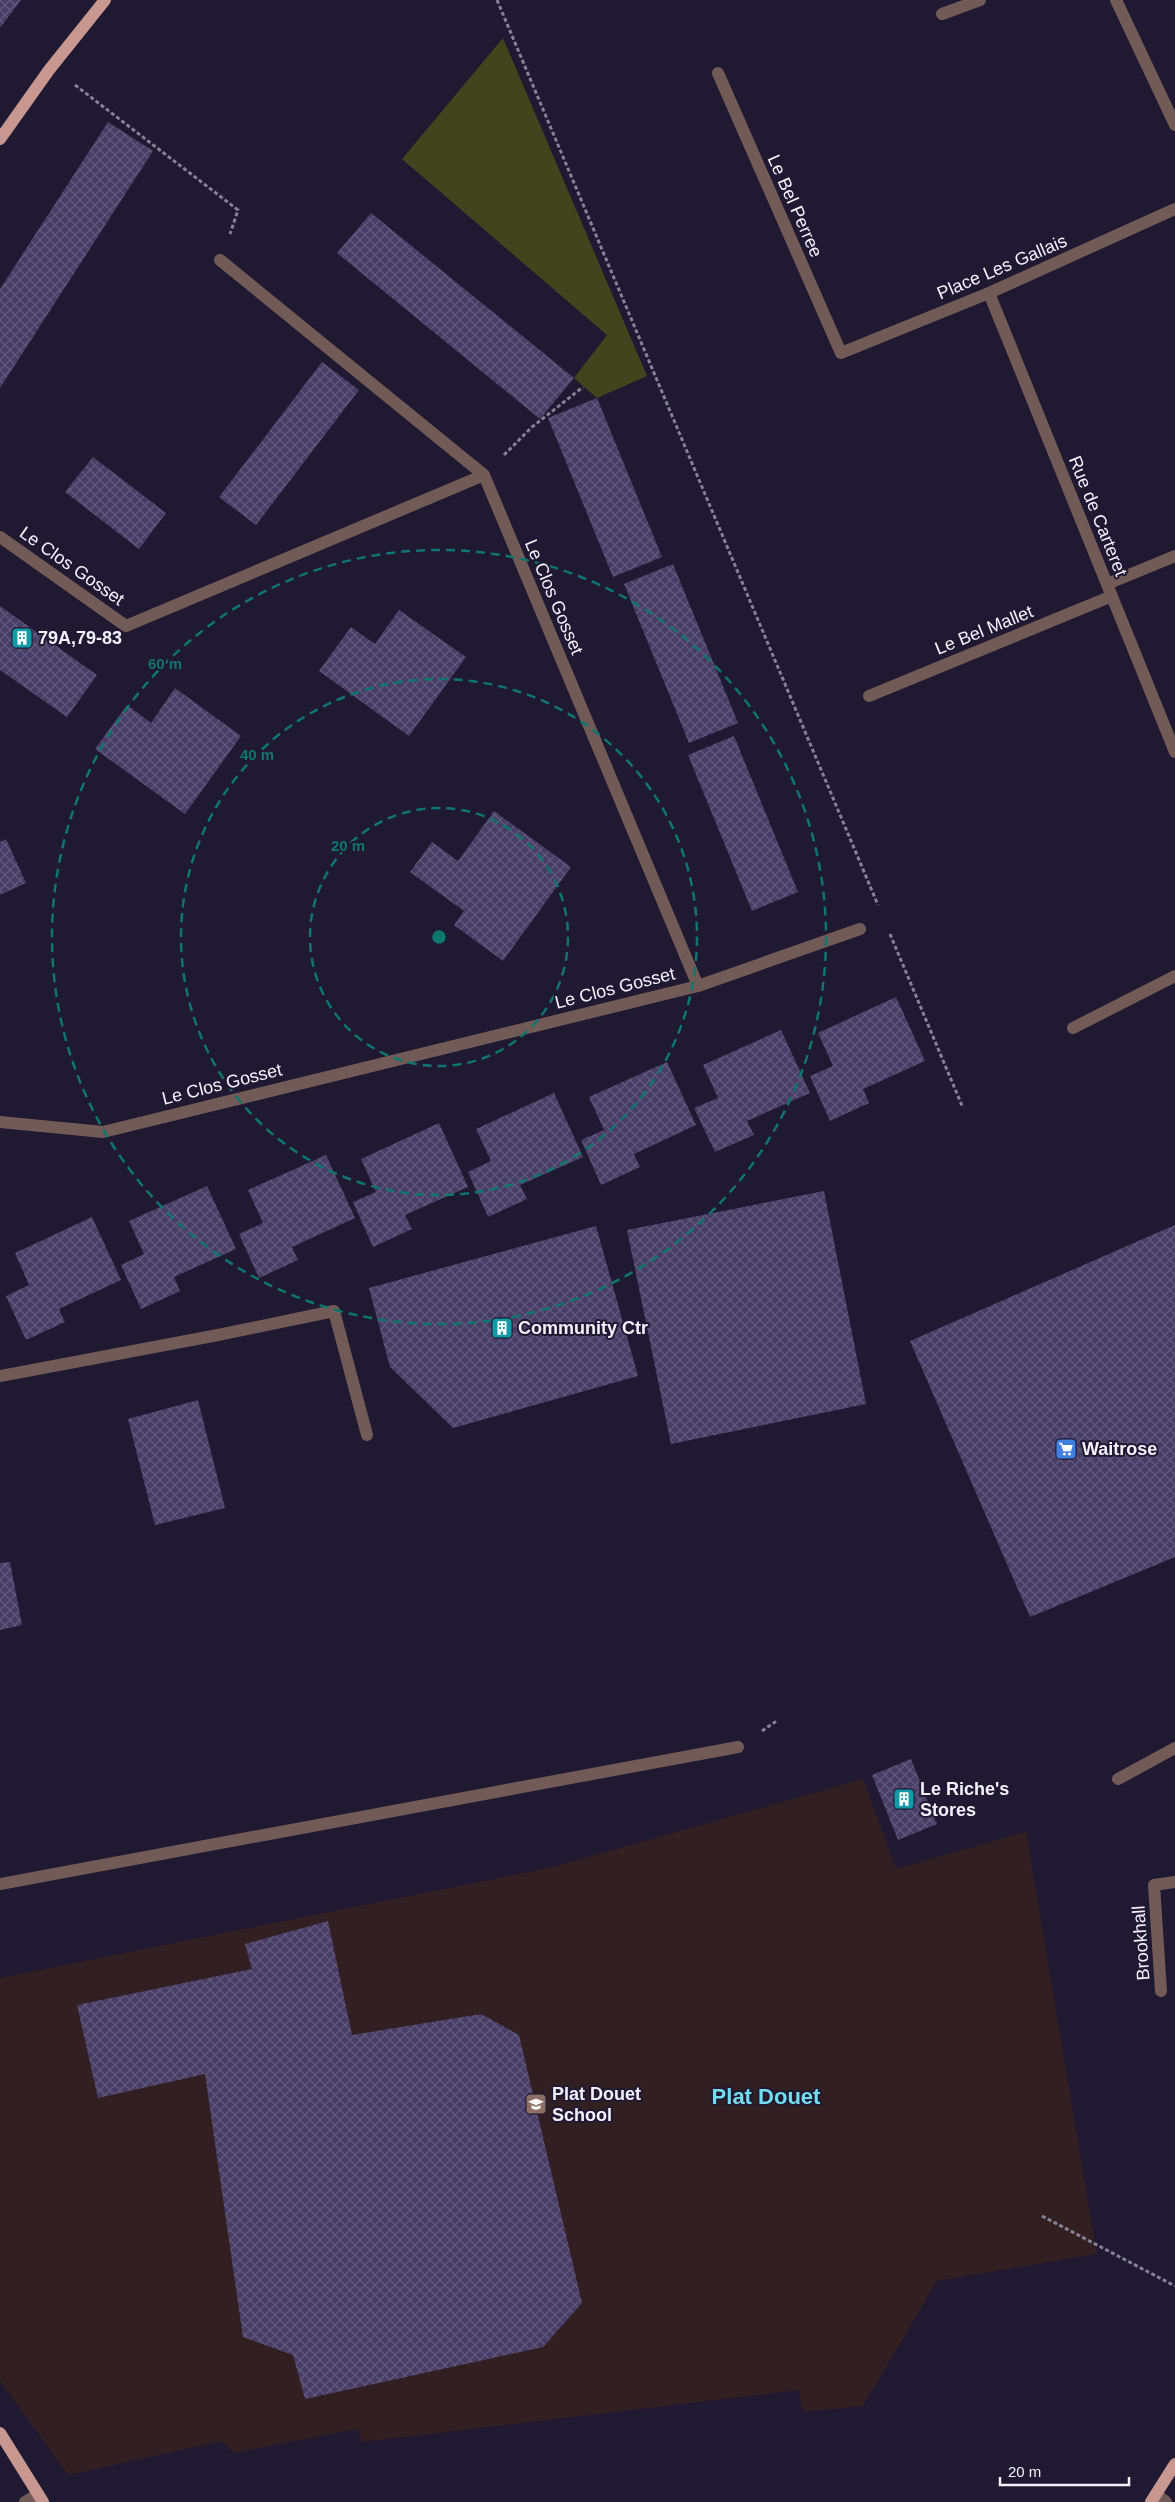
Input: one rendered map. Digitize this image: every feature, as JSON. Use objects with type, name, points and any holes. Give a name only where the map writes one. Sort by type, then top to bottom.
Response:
[{"type":"main road","points":[[0,139],[49,70],[105,0]]},
{"type":"main road","points":[[0,2433],[41,2498]]},
{"type":"main road","points":[[1158,2499],[1175,2464]]},
{"type":"street","points":[[942,14],[980,0]]},
{"type":"street","points":[[1116,0],[1175,125]]},
{"type":"street","name":"Le Bel Perree","points":[[718,73],[841,353]]},
{"type":"street","name":"Place Les Gallais","points":[[841,353],[989,293],[1175,209]]},
{"type":"street","name":"Le Clos Gosset","points":[[0,1122],[103,1132],[698,986],[484,475],[220,260]]},
{"type":"street","name":"Rue de Carteret","points":[[989,293],[1175,752]]},
{"type":"street","name":"Le Clos Gosset","points":[[0,537],[126,626],[484,475]]},
{"type":"street","name":"Le Bel Mallet","points":[[869,696],[1109,590],[1175,556]]},
{"type":"street","points":[[698,986],[860,930]]},
{"type":"street","points":[[1074,1028],[1175,976]]},
{"type":"street","points":[[0,1376],[334,1311],[367,1435]]},
{"type":"street","points":[[0,1884],[738,1747]]},
{"type":"street","points":[[1118,1779],[1175,1748]]},
{"type":"street","name":"Brookhall","points":[[1162,1991],[1154,1885],[1175,1882]]},
{"type":"street","points":[[25,2502],[41,2498]]},
{"type":"path","points":[[497,0],[878,907]]},
{"type":"path","points":[[49,70],[77,86],[238,210],[220,260]]},
{"type":"path","points":[[484,475],[532,427],[583,387]]},
{"type":"path","points":[[886,925],[963,1108]]},
{"type":"path","points":[[1042,2216],[1175,2286]]},
{"type":"shaded area","name":"Plat Douet School","points":[[863,1779],[896,1869],[1026,1832],[1097,2254],[937,2281],[863,2406],[803,2412],[799,2390],[362,2442],[357,2429],[234,2453],[222,2441],[68,2475],[0,2381],[0,1978],[553,1867]]},
{"type":"green space","points":[[503,38],[647,376],[597,398],[574,378],[607,335],[402,159]]},
{"type":"building","points":[[0,0],[21,0],[0,28]]},
{"type":"building","points":[[108,122],[153,151],[0,388],[0,289]]},
{"type":"building","points":[[371,213],[574,378],[540,419],[337,253]]},
{"type":"building","points":[[322,362],[359,390],[256,525],[219,497]]},
{"type":"building","points":[[597,398],[662,557],[613,577],[548,418]]},
{"type":"building","points":[[93,457],[166,513],[139,549],[65,492]]},
{"type":"building","points":[[673,564],[738,723],[689,743],[624,584]]},
{"type":"building","name":"79A,79-83","points":[[0,606],[97,675],[67,717],[0,670]]},
{"type":"building","points":[[399,610],[466,657],[409,736],[319,671],[351,627],[375,644]]},
{"type":"building","points":[[175,688],[241,736],[185,814],[95,749],[127,705],[151,723]]},
{"type":"building","points":[[734,736],[798,892],[752,911],[688,755]]},
{"type":"building","points":[[494,811],[571,867],[503,961],[454,925],[464,911],[410,872],[432,842],[458,861]]},
{"type":"building","points":[[6,839],[26,883],[0,895],[0,842]]},
{"type":"building","points":[[896,997],[925,1061],[863,1089],[869,1103],[830,1121],[810,1076],[833,1066],[818,1033]]},
{"type":"building","points":[[781,1030],[810,1093],[747,1121],[754,1135],[715,1152],[694,1108],[718,1098],[703,1065]]},
{"type":"building","points":[[667,1062],[696,1125],[634,1154],[640,1167],[601,1185],[581,1140],[604,1130],[589,1097]]},
{"type":"building","points":[[554,1093],[583,1157],[520,1185],[527,1199],[488,1217],[468,1172],[491,1161],[476,1129]]},
{"type":"building","points":[[439,1123],[468,1187],[405,1215],[412,1229],[373,1247],[353,1202],[376,1192],[361,1159]]},
{"type":"building","points":[[326,1155],[355,1218],[292,1247],[298,1260],[259,1278],[239,1234],[263,1223],[248,1190]]},
{"type":"building","points":[[207,1186],[236,1249],[174,1277],[180,1291],[141,1309],[121,1265],[144,1254],[129,1221]]},
{"type":"building","points":[[824,1191],[866,1404],[671,1444],[627,1230]]},
{"type":"building","points":[[92,1217],[121,1280],[59,1309],[65,1322],[26,1340],[6,1296],[29,1285],[15,1253]]},
{"type":"building","name":"Waitrose","points":[[1175,1225],[1175,1557],[1030,1617],[910,1341]]},
{"type":"building","name":"Community Ctr","points":[[596,1226],[638,1376],[453,1428],[390,1367],[369,1288]]},
{"type":"building","points":[[198,1400],[225,1508],[155,1525],[128,1419]]},
{"type":"building","points":[[10,1562],[22,1625],[0,1630],[0,1563]]},
{"type":"building","name":"Le Riche's Stores","points":[[911,1759],[937,1824],[898,1840],[872,1775]]},
{"type":"building","points":[[328,1921],[352,2035],[481,2014],[519,2035],[582,2303],[543,2347],[305,2399],[293,2355],[243,2337],[205,2074],[98,2098],[77,2005],[252,1969],[245,1944]]},
{"type":"place","name":"79A,79-83","points":[[22,638]]},
{"type":"place","name":"Community Ctr","points":[[502,1328]]},
{"type":"place","name":"Waitrose","points":[[1066,1449]]},
{"type":"place","name":"Le Riche's Stores","points":[[904,1799]]},
{"type":"place","name":"Plat Douet School","points":[[536,2104]]},
{"type":"district","name":"Plat Douet","points":[[766,2096]]}]
